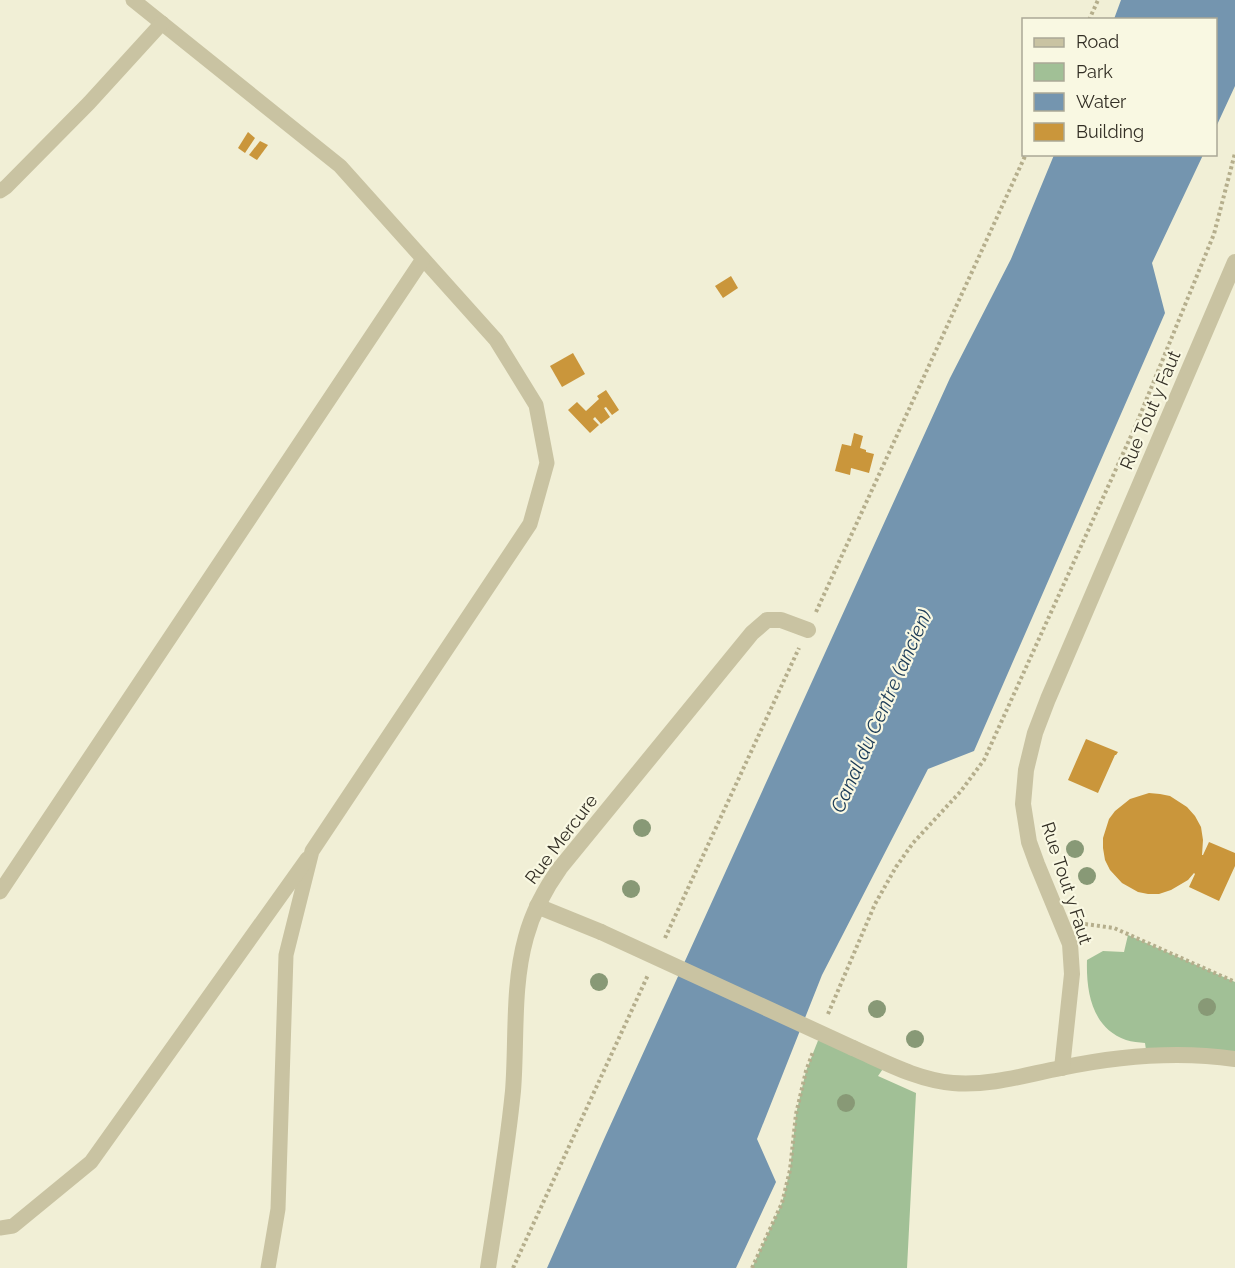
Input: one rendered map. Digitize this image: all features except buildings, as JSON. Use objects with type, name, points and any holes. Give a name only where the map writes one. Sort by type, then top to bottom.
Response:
[{"type":"street","name":"Rue Tout y Faut","points":[[1062,1068],[1072,974],[1070,944],[1029,842],[1023,804],[1026,770],[1035,733],[1086,607],[1235,262]]},
{"type":"street","name":"Rue Mercure","points":[[488,1268],[513,1090],[519,971],[525,938],[537,906],[560,868],[752,633],[768,620],[781,620],[808,630]]},
{"type":"street","points":[[537,906],[601,932],[910,1074],[951,1083],[979,1084],[1127,1057],[1213,1056],[1235,1059]]},
{"type":"street","name":"Rue Mercure","points":[[481,1268],[491,1247]]},
{"type":"lane","points":[[0,1228],[13,1226],[91,1162],[312,851],[530,524],[547,463],[536,405],[495,340],[340,166],[133,0]]},
{"type":"lane","points":[[0,191],[89,103],[162,23]]},
{"type":"lane","points":[[0,892],[423,259]]},
{"type":"lane","points":[[268,1268],[278,1209],[286,955],[312,851]]},
{"type":"path","points":[[1090,18],[1098,0]]},
{"type":"path","points":[[752,1268],[782,1203],[790,1170],[796,1114],[806,1071],[875,904],[913,843],[961,791],[984,760],[1136,425],[1214,234],[1235,153]]},
{"type":"path","points":[[663,943],[1025,156]]},
{"type":"path","points":[[1062,921],[1114,928],[1235,982]]},
{"type":"path","points":[[513,1268],[653,965]]},
{"type":"green space","points":[[1128,935],[1235,982],[1235,1059],[1147,1057],[1145,1043],[1126,1040],[1105,1027],[1093,1008],[1088,984],[1087,960],[1103,951],[1124,952]]},
{"type":"green space","points":[[821,1033],[887,1063],[878,1076],[916,1093],[907,1268],[752,1268],[782,1203],[790,1170],[796,1114],[806,1071]]},
{"type":"water","points":[[1121,0],[1235,0],[1235,86],[1217,125],[1217,18],[1114,18]]},
{"type":"water","name":"Canal du Centre (ancien)","points":[[1054,156],[1203,156],[1152,263],[1165,313],[974,751],[928,769],[822,975],[757,1139],[776,1182],[736,1268],[547,1268],[950,378],[1011,259]]}]
